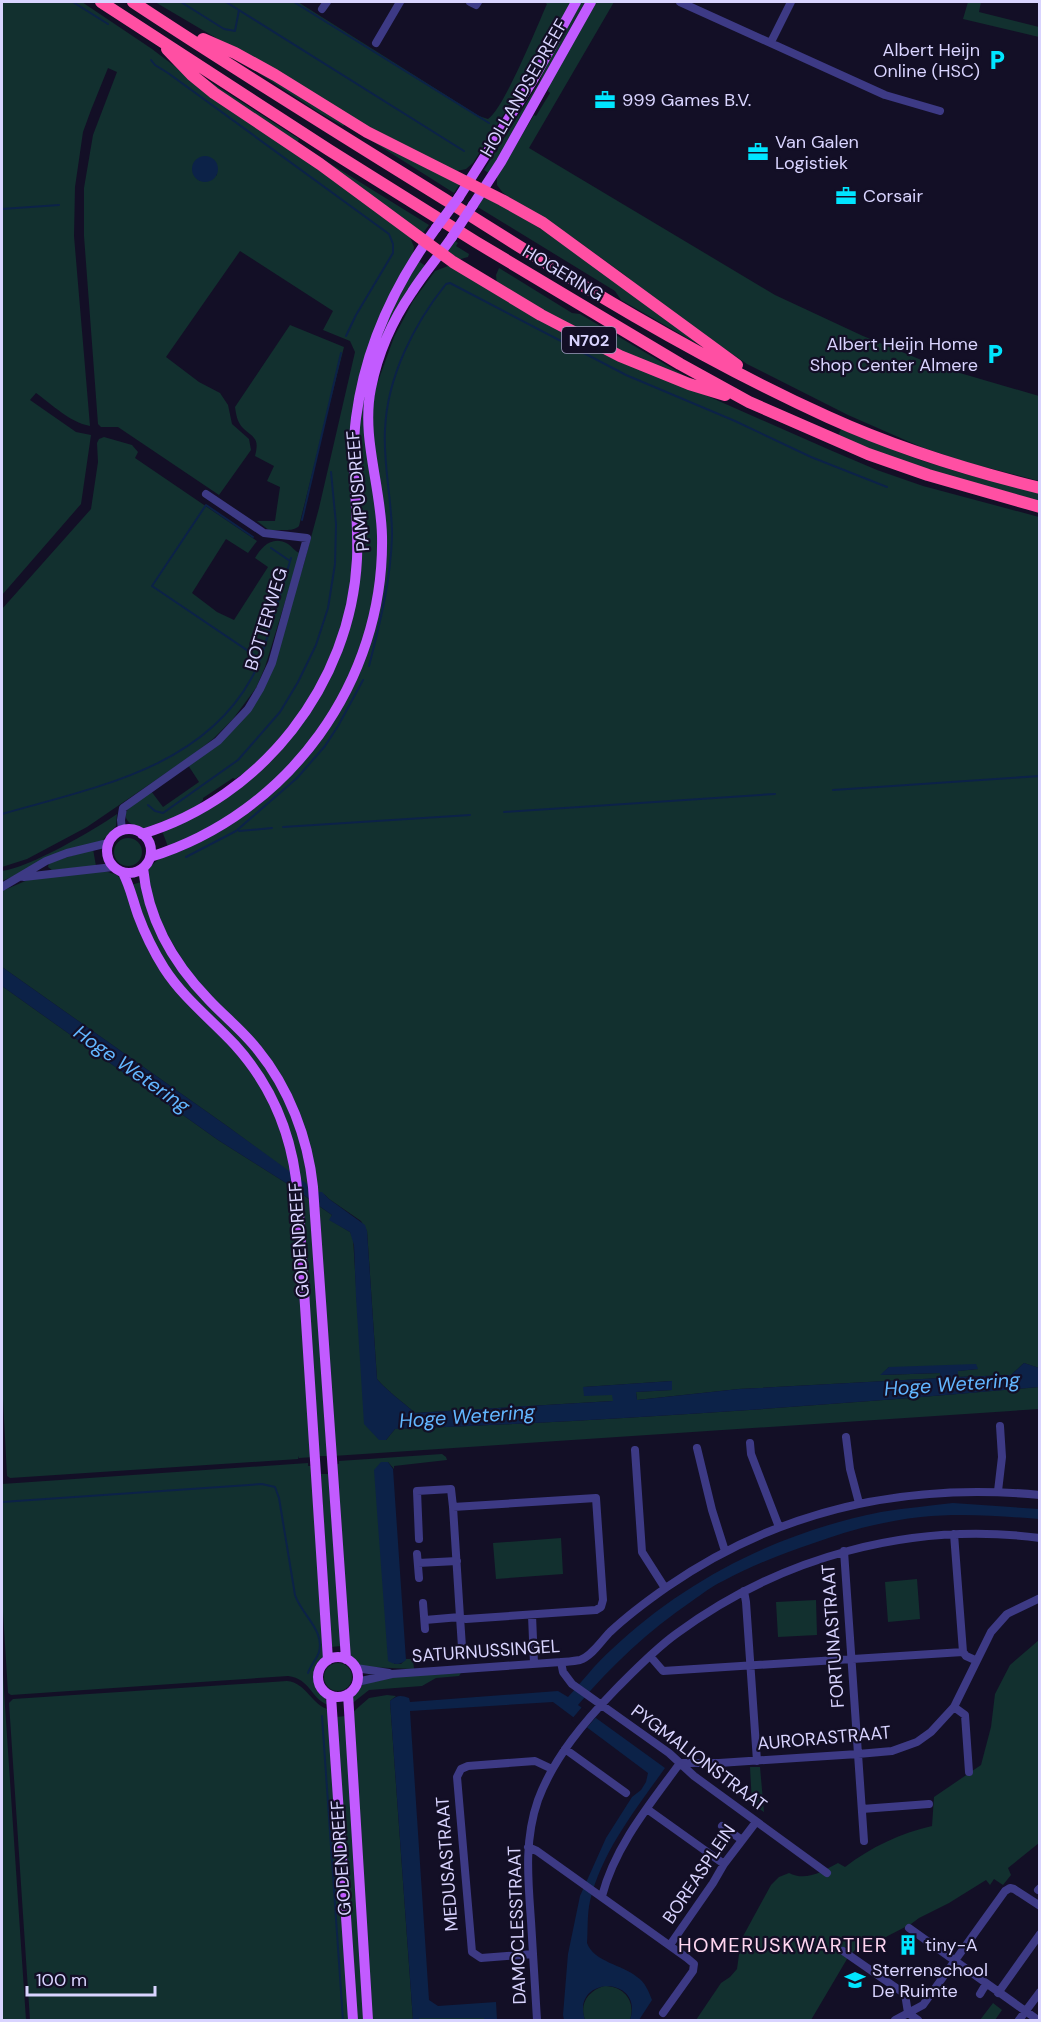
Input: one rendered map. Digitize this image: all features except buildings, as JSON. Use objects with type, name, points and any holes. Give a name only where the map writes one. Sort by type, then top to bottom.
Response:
[{"type":"highway","name":"HOGERING","points":[[101,2],[476,242],[748,402],[878,458],[973,489],[1040,507]]},
{"type":"highway","name":"HOGERING","points":[[133,2],[588,289],[688,346],[828,417],[908,449],[989,475],[1040,488]]},
{"type":"highway","name":"N702","points":[[168,25],[236,53],[300,89],[367,132],[468,182],[543,223],[763,385]]},
{"type":"highway","name":"N702","points":[[154,35],[192,75],[214,93],[327,169],[441,253],[541,315],[620,356],[689,384],[748,402]]},
{"type":"main road","name":"HOLLANDSEDREEF","points":[[459,197],[533,80],[576,2]]},
{"type":"main road","name":"HOLLANDSEDREEF","points":[[452,237],[483,190],[591,2]]},
{"type":"main road","name":"PAMPUSDREEF","points":[[142,834],[184,818],[246,779],[280,746],[296,726],[312,704],[328,673],[343,635],[355,586],[358,540],[353,468],[354,445],[356,419],[366,366],[374,339],[397,286],[425,242],[459,197]]},
{"type":"main road","name":"PAMPUSDREEF","points":[[150,857],[199,838],[230,821],[263,797],[285,777],[313,745],[344,697],[357,670],[371,630],[381,561],[381,520],[369,439],[368,413],[371,389],[379,357],[393,324],[412,292],[452,237]]},
{"type":"main road","points":[[129,829],[142,834],[148,840],[150,848],[150,857],[143,868],[130,873],[118,870],[107,856],[108,843],[116,833],[122,830],[129,829]]},
{"type":"main road","name":"GODENDREEF","points":[[143,868],[145,886],[153,913],[177,961],[198,988],[247,1036],[269,1064],[291,1105],[305,1144],[314,1210],[346,1659]]},
{"type":"main road","name":"GODENDREEF","points":[[118,870],[145,932],[165,969],[189,1000],[234,1044],[252,1067],[267,1090],[286,1134],[296,1176],[298,1198],[328,1660]]},
{"type":"main road","points":[[346,1659],[356,1668],[357,1682],[348,1694],[341,1697],[331,1696],[322,1689],[318,1678],[321,1668],[328,1660],[346,1659]]},
{"type":"main road","name":"GODENDREEF","points":[[348,1694],[347,1708],[368,2020]]},
{"type":"main road","name":"GODENDREEF","points":[[331,1696],[353,2020]]},
{"type":"street","points":[[376,43],[400,2]]},
{"type":"street","points":[[470,2],[476,5],[478,2]]},
{"type":"street","points":[[680,2],[885,94],[940,111]]},
{"type":"street","points":[[771,42],[790,2]]},
{"type":"street","name":"BOTTERWEG","points":[[122,830],[123,808],[218,741],[248,709],[276,652],[307,538],[264,533],[206,494]]},
{"type":"street","points":[[2,887],[46,861],[67,853],[108,843]]},
{"type":"street","points":[[20,877],[118,870]]},
{"type":"street","points":[[998,1491],[1002,1457],[1000,1426]]},
{"type":"street","points":[[846,1437],[850,1469],[859,1503]]},
{"type":"street","points":[[750,1443],[751,1454],[779,1527]]},
{"type":"street","points":[[697,1448],[725,1551]]},
{"type":"street","points":[[635,1450],[642,1552],[665,1588]]},
{"type":"street","points":[[419,1539],[417,1491],[451,1489],[462,1647]]},
{"type":"street","name":"SATURNUSSINGEL","points":[[357,1682],[392,1674],[581,1659],[665,1588],[725,1551],[779,1527],[859,1503],[916,1493],[998,1491],[1040,1495]]},
{"type":"street","points":[[423,1604],[425,1624],[460,1617],[466,1619],[532,1615],[596,1610],[602,1607],[596,1498],[453,1507]]},
{"type":"street","points":[[954,1534],[963,1652],[975,1660]]},
{"type":"street","name":"DAMOCLESSTRAAT","points":[[537,2020],[528,1847],[538,1800],[552,1769],[578,1732],[601,1705],[650,1656],[674,1635],[744,1591],[799,1566],[844,1551],[918,1537],[954,1534],[1040,1538]]},
{"type":"street","name":"FORTUNASTRAAT","points":[[844,1551],[864,1841]]},
{"type":"street","points":[[419,1578],[417,1558],[457,1561]]},
{"type":"street","points":[[744,1591],[757,1761]]},
{"type":"street","name":"AURORASTRAAT","points":[[680,1763],[757,1761],[892,1751],[917,1742],[931,1732],[954,1707],[971,1675],[975,1660],[991,1632],[1018,1607],[1040,1598]]},
{"type":"street","points":[[532,1615],[534,1664]]},
{"type":"street","points":[[650,1656],[663,1671],[963,1652]]},
{"type":"street","name":"PYGMALIONSTRAAT","points":[[561,1662],[563,1672],[572,1684],[827,1873]]},
{"type":"street","name":"SATURNUSSINGEL","points":[[356,1668],[392,1674]]},
{"type":"street","points":[[954,1707],[965,1715],[969,1772]]},
{"type":"street","points":[[565,1749],[626,1793]]},
{"type":"street","name":"MEDUSASTRAAT","points":[[533,1953],[481,1958],[472,1952],[457,1777],[465,1767],[536,1761],[552,1769]]},
{"type":"street","points":[[598,1894],[631,1831],[680,1763]]},
{"type":"street","points":[[861,1809],[928,1804]]},
{"type":"street","points":[[647,1809],[724,1864]]},
{"type":"street","name":"BOREASPLEIN","points":[[670,1945],[724,1864],[756,1822]]},
{"type":"street","points":[[722,1826],[742,1840]]},
{"type":"street","points":[[528,1847],[580,1881],[694,1964],[693,1971],[663,2013]]},
{"type":"street","points":[[895,2020],[923,2005],[1005,1891],[1010,1888],[1014,1889],[1040,1906]]},
{"type":"street","points":[[909,1928],[1038,2020]]},
{"type":"street","points":[[998,1993],[1040,1934]]},
{"type":"street","points":[[843,1951],[904,1994],[908,2013],[918,2020]]},
{"type":"street","points":[[980,1994],[986,1984]]},
{"type":"street","points":[[1019,2020],[1040,1992]]},
{"type":"green space","points":[[2,2],[82,2],[152,49],[227,106],[303,156],[410,237],[414,247],[360,381],[351,590],[336,646],[305,708],[255,766],[203,798],[194,810],[142,829],[127,820],[126,815],[132,805],[151,791],[163,807],[199,782],[188,765],[256,699],[303,567],[355,352],[350,341],[323,330],[333,311],[240,251],[166,357],[199,382],[220,393],[228,405],[232,424],[249,439],[251,450],[219,495],[118,427],[101,427],[98,424],[84,236],[84,188],[93,135],[117,72],[108,68],[83,132],[75,187],[74,236],[90,426],[68,417],[36,393],[30,400],[76,432],[91,435],[81,504],[2,595]],"holes":[[[194,163],[217,164],[217,175],[200,181],[196,177]]]},
{"type":"green space","points":[[155,2],[298,2],[479,116],[488,119],[502,100],[520,66],[547,4],[544,2],[571,2],[538,64],[529,74],[473,163],[466,169],[457,171],[410,152]]},
{"type":"green space","points":[[579,2],[585,2],[490,174],[484,170],[540,81],[545,63]]},
{"type":"green space","points":[[595,2],[614,2],[529,148],[775,295],[863,336],[936,366],[1039,396],[1039,481],[969,463],[921,447],[848,415],[747,364],[655,302],[626,276],[575,239],[503,193],[497,185],[497,177],[550,93],[548,91],[550,82]]},
{"type":"green space","points":[[968,2],[981,2],[979,12],[1039,27],[1039,37],[963,19]]},
{"type":"green space","points":[[234,57],[461,182],[454,193],[345,124],[343,126],[318,112]]},
{"type":"green space","points":[[195,72],[299,139],[297,143],[429,225],[423,233],[260,122]]},
{"type":"green space","points":[[484,194],[562,242],[722,358],[621,300],[615,291],[476,206]]},
{"type":"green space","points":[[454,240],[458,243],[456,246],[469,254],[468,257],[457,260],[444,252]]},
{"type":"green space","points":[[417,260],[427,267],[388,327],[372,371],[367,394],[366,442],[376,507],[379,546],[370,620],[358,656],[325,723],[277,780],[229,817],[169,849],[162,831],[202,811],[238,787],[270,759],[298,728],[321,693],[339,654],[352,613],[359,569],[356,450],[363,393],[378,337],[402,285]]},
{"type":"green space","points":[[452,266],[694,390],[877,470],[923,486],[1039,517],[1039,1368],[1024,1363],[1011,1375],[958,1377],[957,1371],[978,1369],[889,1367],[881,1375],[940,1373],[942,1378],[739,1389],[637,1400],[636,1392],[671,1390],[672,1381],[584,1387],[613,1395],[613,1401],[415,1413],[377,1379],[367,1231],[361,1221],[318,1192],[290,1096],[192,977],[157,916],[147,873],[148,868],[159,859],[256,806],[346,699],[383,577],[370,418],[376,387],[394,337],[413,301],[435,271]]},
{"type":"green space","points":[[499,268],[572,313],[580,314],[692,380],[603,344],[497,285],[496,275]]},
{"type":"green space","points":[[290,325],[344,347],[299,526],[293,529],[270,531],[257,521],[275,521],[280,487],[267,481],[274,466],[255,456],[256,441],[240,425],[235,407]]},
{"type":"green space","points":[[841,429],[917,459],[1039,493],[1039,501],[914,466],[838,436]]},
{"type":"green space","points":[[104,437],[132,445],[138,452],[135,458],[257,541],[248,553],[226,539],[192,593],[217,612],[234,620],[268,567],[255,558],[268,543],[283,542],[300,553],[265,667],[256,688],[233,719],[191,756],[87,827],[27,859],[2,867],[2,609],[91,509],[98,462],[97,443]]},
{"type":"green space","points":[[117,814],[116,826],[102,841],[2,881],[2,871],[44,856]]},
{"type":"green space","points":[[128,838],[138,842],[142,852],[138,862],[128,866],[118,862],[114,852],[118,842]]},
{"type":"green space","points":[[93,849],[96,866],[52,870],[48,867],[49,863]]},
{"type":"green space","points":[[105,871],[117,875],[122,880],[146,941],[246,1062],[272,1104],[293,1175],[2,967],[2,891],[30,879]]},
{"type":"green space","points":[[141,882],[159,934],[260,1056],[295,1121],[310,1187],[300,1180],[277,1102],[195,1003],[160,956],[131,885]]},
{"type":"green space","points":[[2,986],[218,1140],[294,1188],[314,1457],[299,1458],[299,1456],[298,1459],[10,1478],[7,1476],[2,1380]]},
{"type":"green space","points":[[301,1193],[310,1200],[327,1456],[319,1456]]},
{"type":"green space","points":[[316,1204],[332,1215],[330,1220],[350,1232],[353,1237],[358,1319],[386,1440],[395,1429],[717,1412],[1039,1387],[1039,1409],[333,1456]]},
{"type":"green space","points":[[442,1454],[447,1460],[394,1466],[394,1469],[388,1462],[394,1664],[413,1659],[414,1669],[360,1666],[350,1656],[333,1464],[339,1464],[339,1461]]},
{"type":"green space","points":[[308,1463],[308,1466],[314,1466],[324,1658],[318,1666],[315,1678],[328,1705],[317,1698],[301,1681],[288,1676],[11,1695],[8,1693],[2,1596],[2,1484]]},
{"type":"green space","points":[[328,1471],[341,1646],[331,1647],[321,1474],[328,1474]]},
{"type":"green space","points":[[561,1538],[563,1574],[496,1579],[493,1543]]},
{"type":"green space","points":[[917,1579],[920,1619],[888,1622],[885,1582]]},
{"type":"green space","points":[[816,1600],[817,1635],[778,1637],[776,1602]]},
{"type":"green space","points":[[1039,1640],[1039,1843],[1008,1868],[1011,1875],[1003,1885],[994,1879],[990,1885],[986,1880],[949,1903],[878,1941],[860,1944],[847,1959],[811,2020],[696,2020],[721,1983],[737,1969],[741,1940],[771,1885],[779,1877],[789,1873],[808,1876],[838,1863],[845,1867],[865,1853],[887,1842],[932,1826],[934,1797],[981,1765],[991,1727],[995,1694],[1010,1665]]},
{"type":"green space","points":[[2,1658],[5,1706],[26,2020],[2,2020]]},
{"type":"green space","points":[[338,1663],[348,1667],[352,1677],[348,1687],[338,1691],[328,1687],[324,1677],[328,1667]]},
{"type":"green space","points":[[461,1673],[459,1676],[436,1678],[422,1686],[369,1690],[350,1705],[357,1689],[370,1682],[410,1676]]},
{"type":"green space","points":[[287,1681],[299,1686],[318,1704],[330,1710],[351,2020],[30,2020],[9,1703],[13,1699]]},
{"type":"green space","points":[[396,1696],[390,1701],[413,2020],[371,2020],[353,1712],[369,1698]]},
{"type":"green space","points":[[346,1716],[366,2020],[356,2020],[336,1717]]},
{"type":"green space","points":[[750,1767],[760,1767],[764,1812],[752,1804]]},
{"type":"green space","points":[[604,1986],[617,1989],[627,1996],[631,2007],[630,2020],[585,2020],[583,2009],[586,1999],[593,1991]]},
{"type":"green space","points":[[993,2003],[1002,2010],[995,2020],[980,2020]]},
{"type":"green space","points":[[418,2018],[484,2018],[484,2020],[419,2020]]},
{"type":"water","points":[[205,156],[214,160],[218,169],[214,178],[205,182],[196,178],[192,169],[196,160]]},
{"type":"water","name":"Hoge Wetering","points":[[2,967],[318,1192],[322,1192],[365,1225],[377,1379],[415,1413],[613,1401],[612,1395],[584,1396],[583,1387],[672,1381],[672,1390],[636,1392],[637,1400],[739,1389],[941,1378],[940,1373],[880,1375],[889,1367],[976,1364],[978,1369],[958,1371],[958,1377],[1011,1375],[1024,1363],[1039,1368],[1039,1387],[717,1412],[395,1429],[386,1440],[379,1440],[364,1424],[354,1245],[350,1232],[329,1220],[332,1215],[294,1188],[218,1140],[2,986]]},
{"type":"water","points":[[381,1462],[388,1462],[393,1469],[406,1660],[397,1664],[388,1661],[374,1470]]},
{"type":"water","points":[[953,1503],[1039,1509],[1039,1519],[966,1515],[907,1519],[852,1531],[766,1561],[715,1585],[660,1624],[617,1662],[578,1705],[665,1768],[611,1848],[595,1883],[588,1911],[587,1943],[591,1949],[602,1959],[637,1977],[648,1991],[652,2000],[639,2020],[630,2020],[632,2005],[627,1995],[618,1988],[608,1986],[597,1988],[588,1995],[583,2005],[585,2020],[564,2020],[563,2015],[568,1954],[580,1896],[606,1838],[632,1797],[641,1790],[648,1773],[553,1702],[410,1711],[429,2000],[438,2006],[496,2002],[497,2020],[419,2018],[419,2020],[413,2020],[390,1701],[399,1696],[409,1698],[410,1702],[558,1691],[568,1697],[605,1655],[640,1625],[703,1580],[736,1562],[807,1532],[843,1521],[881,1512]]},
{"type":"pier","points":[[582,1707],[596,1717],[585,1730],[571,1720]]},
{"type":"waterway","points":[[73,2],[108,24]]},
{"type":"waterway","points":[[181,2],[224,29],[235,31],[239,10]]},
{"type":"waterway","points":[[226,2],[464,151]]},
{"type":"waterway","points":[[294,2],[489,123]]},
{"type":"waterway","points":[[151,60],[389,234],[393,244],[393,253],[346,336]]},
{"type":"waterway","points":[[2,209],[59,205]]},
{"type":"waterway","points":[[369,666],[390,568],[392,522],[386,469],[385,430],[391,390],[413,334],[446,284],[450,283],[626,375],[735,421],[811,457],[887,487]]},
{"type":"waterway","points":[[302,520],[341,353]]},
{"type":"waterway","points":[[148,805],[155,811],[163,813],[238,760],[280,712],[298,682],[316,645],[328,608],[335,564],[336,524],[331,472]]},
{"type":"waterway","points":[[253,537],[206,505],[152,586],[260,659]]},
{"type":"waterway","points":[[271,548],[290,561]]},
{"type":"waterway","points":[[2,814],[107,784],[174,754],[204,734],[230,710],[260,661],[291,558]]},
{"type":"waterway","points":[[186,857],[236,831],[297,778],[325,746],[363,680]]},
{"type":"waterway","points":[[833,790],[1040,776]]},
{"type":"waterway","points":[[504,812],[775,794]]},
{"type":"waterway","points":[[283,827],[470,815]]},
{"type":"waterway","points":[[239,831],[272,828]]},
{"type":"waterway","points":[[2,1502],[262,1484],[275,1487],[279,1498],[295,1595],[319,1636],[319,1652],[308,1673]]},
{"type":"waterway","points":[[322,1716],[343,2020]]},
{"type":"place","name":"Albert Heijn Online (HSC)","points":[[997,60]]},
{"type":"place","name":"999 Games B.V.","points":[[605,100]]},
{"type":"place","name":"Van Galen Logistiek","points":[[758,152]]},
{"type":"place","name":"Corsair","points":[[846,196]]},
{"type":"place","name":"Albert Heijn Home Shop Center Almere","points":[[995,354]]},
{"type":"place","name":"tiny-A","points":[[908,1945]]},
{"type":"place","name":"Sterrenschool De Ruimte","points":[[855,1980]]},
{"type":"district","name":"HOMERUSKWARTIER","points":[[783,1945]]}]
